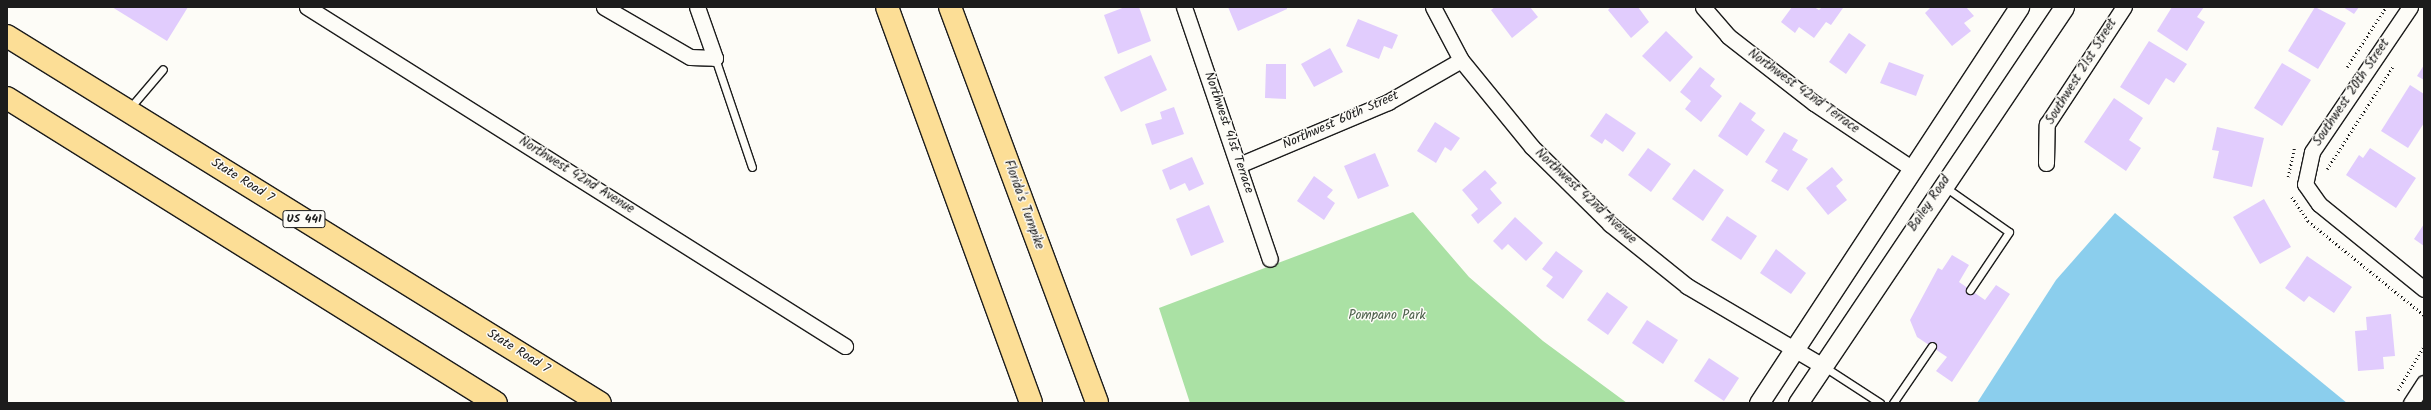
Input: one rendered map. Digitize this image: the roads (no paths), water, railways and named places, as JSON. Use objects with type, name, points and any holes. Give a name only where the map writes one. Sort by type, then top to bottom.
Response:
[{"type":"main road","points":[[886,7],[1030,403]]},
{"type":"main road","name":"Florida's Turnpike","points":[[950,7],[1097,403]]},
{"type":"main road","name":"State Road 7","points":[[7,36],[600,403]]},
{"type":"main road","points":[[7,98],[496,403]]},
{"type":"street","name":"Northwest 42nd Avenue","points":[[307,7],[845,346]]},
{"type":"street","points":[[604,7],[690,57],[715,58],[697,7]]},
{"type":"street","name":"Northwest 41st Terrace","points":[[1184,7],[1270,259]]},
{"type":"street","name":"Northwest 42nd Avenue","points":[[1433,7],[1461,60],[1532,147],[1610,224],[1687,286],[1823,366]]},
{"type":"street","name":"Northwest 42nd Terrace","points":[[1703,7],[1728,36],[1814,103],[1911,168]]},
{"type":"street","points":[[1759,403],[1911,168],[2019,7]]},
{"type":"street","name":"Southwest 21st Street","points":[[2046,163],[2047,124],[2124,7]]},
{"type":"street","name":"Southwest 20th Street","points":[[2410,7],[2312,152],[2305,184],[2319,204],[2424,290]]},
{"type":"street","name":"Bailey Road","points":[[1798,403],[2059,9]]},
{"type":"street","name":"Northwest 60th Street","points":[[1239,165],[1388,102],[1461,60]]},
{"type":"street","points":[[2411,403],[2424,383]]},
{"type":"lane","points":[[715,58],[752,167]]},
{"type":"lane","points":[[128,110],[163,69]]},
{"type":"lane","points":[[1943,185],[2009,232],[1970,290]]},
{"type":"lane","points":[[1893,403],[1932,346]]},
{"type":"lane","points":[[1823,366],[1880,403]]},
{"type":"water","points":[[2115,213],[2347,403],[1977,403],[2056,280]]},
{"type":"park label","name":"Pompano Park","points":[[1387,316]]}]
